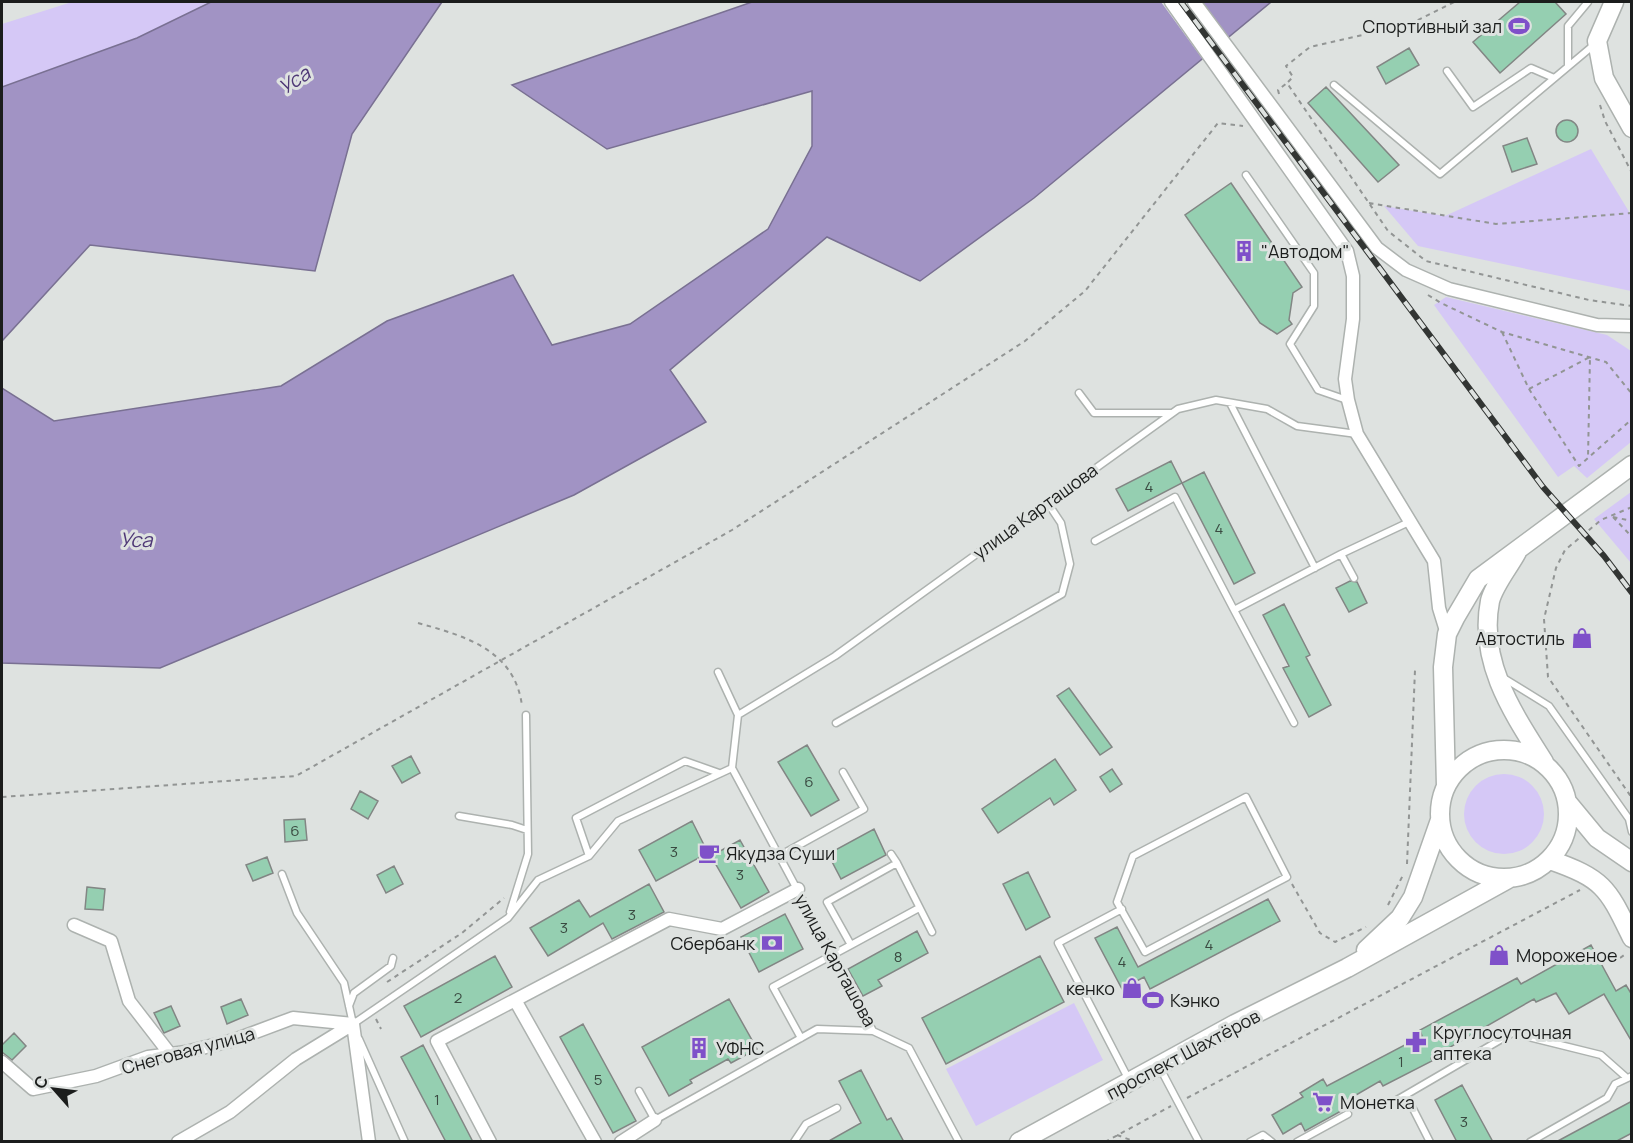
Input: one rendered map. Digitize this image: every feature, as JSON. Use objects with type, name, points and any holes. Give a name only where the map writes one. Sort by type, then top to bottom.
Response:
[{"type":"main road","points":[[1614,2],[1598,41],[1604,78],[1632,128]]},
{"type":"main road","points":[[1508,879],[1488,877],[1470,869],[1455,856],[1444,839],[1440,820],[1441,803],[1446,786],[1443,667],[1447,634],[1478,579],[1632,465]]},
{"type":"main road","points":[[1347,968],[1508,879],[1531,873],[1550,860],[1562,843],[1569,824],[1568,803],[1560,782],[1545,764],[1512,712],[1495,673],[1488,636],[1491,599],[1521,546]]},
{"type":"main road","points":[[1446,786],[1457,770],[1472,758],[1490,751],[1519,752],[1545,764]]},
{"type":"main road","points":[[1568,803],[1597,838],[1632,862]]},
{"type":"main road","points":[[1347,968],[1400,918],[1413,897],[1440,820]]},
{"type":"main road","points":[[1550,860],[1597,881],[1610,894],[1630,945]]},
{"type":"main road","name":"проспект Шахтёров","points":[[1019,1142],[1131,1083],[1235,1024],[1347,968]]},
{"type":"street","points":[[1171,2],[1347,251],[1353,276],[1353,319],[1345,380],[1348,400],[1357,434],[1434,561],[1439,608],[1447,634]]},
{"type":"street","points":[[1194,2],[1377,248],[1406,270],[1449,289],[1597,325],[1632,326]]},
{"type":"street","points":[[490,1142],[437,1041],[669,919],[722,929],[798,889]]},
{"type":"street","points":[[75,925],[111,941],[129,1001],[170,1054]]},
{"type":"street","points":[[515,1000],[595,1142]]},
{"type":"street","name":"Снеговая улица","points":[[2,1062],[33,1089],[96,1076],[148,1057],[234,1040],[293,1018],[353,1024]]},
{"type":"street","points":[[178,1142],[230,1112],[296,1059],[353,1024],[369,1142]]},
{"type":"street","points":[[621,1142],[655,1120]]},
{"type":"lane","points":[[1568,66],[1568,26],[1588,2]]},
{"type":"lane","points":[[1334,85],[1440,174],[1598,41]]},
{"type":"lane","points":[[1447,71],[1473,107],[1531,68],[1554,78]]},
{"type":"lane","points":[[1246,175],[1314,273],[1314,306],[1290,344],[1318,390],[1348,400]]},
{"type":"lane","points":[[1079,393],[1094,413],[1173,412]]},
{"type":"lane","name":"улица Карташова","points":[[738,715],[835,656],[1173,412],[1216,400],[1267,409],[1297,426],[1357,434]]},
{"type":"lane","points":[[1230,403],[1315,568]]},
{"type":"lane","points":[[1095,541],[1175,497],[1294,723]]},
{"type":"lane","points":[[836,723],[1062,594],[1070,564],[1061,523],[1047,502]]},
{"type":"lane","points":[[1234,610],[1341,554],[1409,522]]},
{"type":"lane","points":[[1341,554],[1354,578]]},
{"type":"lane","points":[[353,1024],[508,918],[538,880],[589,856],[618,821],[732,768],[738,715],[718,672]]},
{"type":"lane","points":[[1495,673],[1549,706],[1629,819],[1632,832]]},
{"type":"lane","points":[[508,918],[528,854],[526,716]]},
{"type":"lane","points":[[589,856],[576,818],[685,761],[719,773]]},
{"type":"lane","name":"улица Карташова","points":[[732,768],[873,1031],[909,1048],[958,1142]]},
{"type":"lane","points":[[779,856],[864,809],[843,772]]},
{"type":"lane","points":[[1246,797],[1287,877],[1145,952],[1117,902],[1133,856],[1246,797]]},
{"type":"lane","points":[[459,816],[528,830]]},
{"type":"lane","points":[[891,854],[932,932]]},
{"type":"lane","points":[[851,945],[827,902],[897,863]]},
{"type":"lane","points":[[282,874],[297,913],[344,982],[353,1024],[405,1142]]},
{"type":"lane","points":[[801,1038],[773,987],[919,908]]},
{"type":"lane","points":[[1122,909],[1058,943],[1131,1083]]},
{"type":"lane","points":[[349,1007],[354,993],[391,966],[393,958]]},
{"type":"lane","points":[[639,1091],[655,1120],[817,1029],[873,1031]]},
{"type":"lane","points":[[1390,1104],[1512,1033],[1601,1055],[1629,1077],[1615,1084],[1607,1098],[1530,1142]]},
{"type":"lane","points":[[1160,1067],[1199,1142]]},
{"type":"lane","points":[[1406,1095],[1430,1142]]},
{"type":"lane","points":[[794,1142],[806,1124],[837,1108]]},
{"type":"lane","points":[[1297,1142],[1348,1114]]},
{"type":"lane","points":[[1250,1142],[1263,1135],[1272,1142]]},
{"type":"path","points":[[1278,90],[1293,77],[1286,67],[1310,46],[1410,24],[1454,2]]},
{"type":"path","points":[[1287,83],[1388,231],[1426,261],[1589,300],[1632,306]]},
{"type":"path","points":[[1605,121],[1632,173]]},
{"type":"path","points":[[2,797],[296,776],[732,530],[1025,341],[1085,291],[1218,123]]},
{"type":"path","points":[[1369,202],[1496,224],[1632,213]]},
{"type":"path","points":[[1406,270],[1421,290],[1441,303],[1502,332],[1606,362],[1632,394]]},
{"type":"path","points":[[1502,332],[1529,389],[1579,466],[1632,419]]},
{"type":"path","points":[[1529,389],[1590,357]]},
{"type":"path","points":[[1588,458],[1590,357]]},
{"type":"path","points":[[1632,507],[1613,517],[1601,520],[1565,550],[1556,568],[1544,619],[1548,677],[1632,798]]},
{"type":"path","points":[[1613,517],[1632,521]]},
{"type":"path","points":[[1613,517],[1632,537]]},
{"type":"path","points":[[1386,910],[1406,868],[1415,670]]},
{"type":"path","points":[[1287,877],[1320,933],[1335,942],[1371,925]]},
{"type":"path","points":[[1105,1142],[1583,888]]},
{"type":"path","points":[[1620,957],[1630,945]]},
{"type":"path","points":[[1117,1135],[1136,1142]]},
{"type":"shaded area","points":[[72,2],[211,2],[137,38],[2,87],[2,24]]},
{"type":"shaded area","points":[[1591,149],[1631,215],[1631,291],[1418,246],[1384,206],[1445,216]]},
{"type":"shaded area","points":[[1446,297],[1607,335],[1631,351],[1631,442],[1587,478],[1574,466],[1558,477],[1434,305]]},
{"type":"shaded area","points":[[1631,492],[1631,563],[1594,519]]},
{"type":"shaded area","points":[[1504,774],[1519,777],[1532,786],[1541,799],[1544,814],[1541,829],[1532,842],[1519,851],[1504,854],[1489,851],[1476,842],[1467,829],[1464,814],[1467,799],[1476,786],[1489,777]]},
{"type":"shaded area","points":[[1074,1003],[1103,1060],[976,1126],[946,1069]]},
{"type":"water","name":"Уса","points":[[211,2],[442,2],[352,134],[315,271],[90,245],[2,341],[2,87],[137,38]]},
{"type":"water","name":"Уса","points":[[752,2],[1271,2],[1034,198],[920,281],[827,237],[670,370],[706,422],[574,495],[160,668],[2,663],[2,388],[54,421],[281,386],[387,321],[513,275],[552,345],[630,324],[768,229],[812,146],[812,91],[607,149],[512,85]]},
{"type":"pier","points":[[1161,2],[1202,2],[1230,40],[1204,61]]},
{"type":"building","points":[[1520,2],[1555,2],[1566,14],[1500,73],[1473,42]]},
{"type":"building","points":[[1409,48],[1419,65],[1386,84],[1377,67]]},
{"type":"building","points":[[1326,87],[1399,165],[1378,182],[1308,103]]},
{"type":"building","points":[[1567,120],[1575,123],[1578,131],[1575,139],[1567,142],[1559,139],[1556,131],[1559,123]]},
{"type":"building","points":[[1527,138],[1537,164],[1512,172],[1503,146]]},
{"type":"building","name":"\"Автодом\"","points":[[1231,183],[1302,287],[1293,293],[1289,320],[1292,324],[1277,334],[1260,323],[1185,215]]},
{"type":"building","points":[[1171,461],[1182,483],[1128,511],[1116,489]]},
{"type":"building","points":[[1204,472],[1255,573],[1234,584],[1182,483]]},
{"type":"building","points":[[1350,581],[1357,582],[1367,603],[1349,612],[1336,588]]},
{"type":"building","points":[[1284,604],[1310,655],[1306,657],[1331,705],[1309,717],[1283,668],[1289,666],[1263,615]]},
{"type":"building","points":[[1069,688],[1112,747],[1100,755],[1057,696]]},
{"type":"building","points":[[807,745],[839,800],[811,816],[778,762]]},
{"type":"building","points":[[411,756],[420,773],[402,783],[392,766]]},
{"type":"building","points":[[1055,759],[1076,790],[1054,805],[1050,798],[998,833],[982,809]]},
{"type":"building","points":[[1112,769],[1122,784],[1110,792],[1100,777]]},
{"type":"building","points":[[360,791],[378,801],[368,819],[351,809]]},
{"type":"building","points":[[305,819],[307,840],[285,842],[284,820]]},
{"type":"building","points":[[692,821],[708,853],[656,881],[639,850]]},
{"type":"building","points":[[874,829],[886,855],[841,879],[828,854]]},
{"type":"building","points":[[740,840],[769,892],[741,908],[711,856]]},
{"type":"building","points":[[267,857],[273,873],[253,881],[246,865]]},
{"type":"building","points":[[394,866],[403,884],[386,893],[377,875]]},
{"type":"building","points":[[1028,872],[1050,917],[1026,930],[1003,884]]},
{"type":"building","points":[[649,884],[664,912],[612,939],[603,923],[548,956],[530,928],[579,900],[590,917]]},
{"type":"building","points":[[87,887],[105,889],[103,910],[85,909]]},
{"type":"building","points":[[1268,899],[1280,921],[1150,989],[1144,977],[1122,989],[1095,938],[1117,927],[1138,967]]},
{"type":"building","name":"Сбербанк","points":[[785,914],[803,949],[759,972],[741,937]]},
{"type":"building","points":[[917,931],[928,953],[878,980],[882,986],[863,996],[848,969]]},
{"type":"building","points":[[1591,945],[1616,991],[1626,985],[1632,995],[1632,1042],[1604,994],[1569,1014],[1556,993],[1536,1002],[1534,999],[1431,1058],[1432,1061],[1383,1086],[1380,1081],[1349,1099],[1352,1105],[1305,1131],[1301,1123],[1283,1134],[1272,1115],[1303,1097],[1300,1093],[1323,1079],[1327,1086],[1422,1036],[1420,1030],[1517,978],[1521,984]]},
{"type":"building","points":[[495,956],[512,987],[421,1037],[404,1006]]},
{"type":"building","points":[[1040,956],[1064,1002],[946,1064],[922,1018]]},
{"type":"building","points":[[241,999],[248,1015],[227,1024],[221,1007]]},
{"type":"building","name":"УФНС","points":[[729,999],[757,1049],[731,1063],[728,1059],[690,1080],[692,1083],[669,1096],[642,1047]]},
{"type":"building","points":[[171,1006],[180,1026],[164,1033],[154,1013]]},
{"type":"building","points":[[583,1024],[636,1121],[613,1133],[560,1037]]},
{"type":"building","points":[[14,1033],[26,1046],[12,1060],[2,1052],[2,1045]]},
{"type":"building","points":[[423,1045],[473,1142],[446,1142],[401,1057]]},
{"type":"building","points":[[861,1070],[887,1120],[891,1118],[904,1142],[827,1142],[861,1123],[839,1081]]},
{"type":"building","points":[[1462,1085],[1493,1142],[1457,1142],[1435,1100]]},
{"type":"building","points":[[1632,1101],[1632,1133],[1615,1142],[1556,1142]]},
{"type":"railway","points":[[1181,2],[1543,487],[1604,556],[1632,593]]},
{"type":"place","name":"Спортивный зал","points":[[1519,26]]},
{"type":"place","name":"\"Автодом\"","points":[[1244,251]]},
{"type":"place","name":"Автостиль","points":[[1582,638]]},
{"type":"place","name":"Якудза Суши","points":[[709,853]]},
{"type":"place","name":"Сбербанк","points":[[772,943]]},
{"type":"place","name":"Мороженое","points":[[1499,955]]},
{"type":"place","name":"кенко","points":[[1132,988]]},
{"type":"place","name":"Кэнко","points":[[1153,1000]]},
{"type":"place","name":"Круглосуточная аптека","points":[[1416,1042]]},
{"type":"place","name":"УФНС","points":[[699,1048]]},
{"type":"place","name":"Монетка","points":[[1323,1102]]}]
